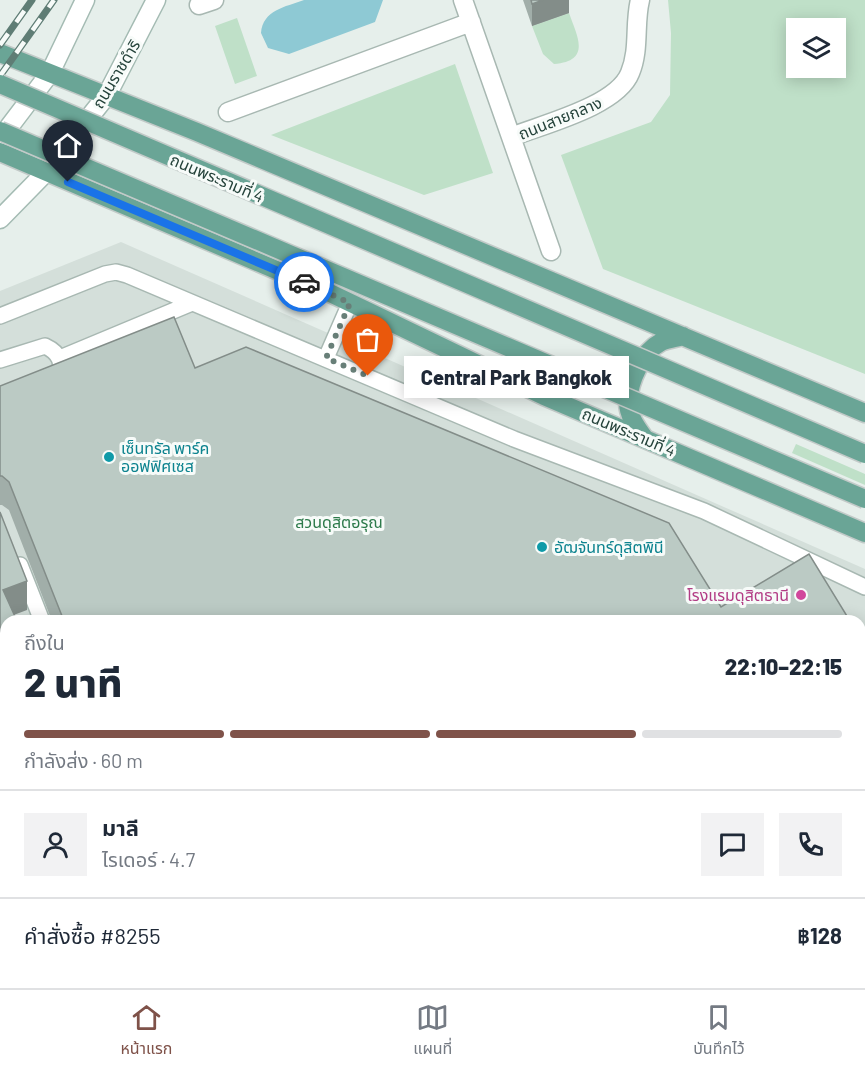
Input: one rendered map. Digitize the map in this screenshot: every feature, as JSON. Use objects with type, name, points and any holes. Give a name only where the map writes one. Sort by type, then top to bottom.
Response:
[{"type":"main road","points":[[0,53],[107,95],[865,413]]},
{"type":"main road","name":"ถนนพระรามที่ 4","points":[[0,84],[865,454]]},
{"type":"main road","name":"ถนนพระรามที่ 4","points":[[0,131],[865,499]]},
{"type":"main road","name":"ถนนพระรามที่ 4","points":[[0,152],[350,303],[544,396],[865,533]]},
{"type":"main road","points":[[645,439],[633,422],[628,402],[633,379],[645,355],[661,342],[683,336]]},
{"type":"street","points":[[0,139],[50,73],[85,0]]},
{"type":"street","name":"ถนนราชดำริ","points":[[0,219],[46,172],[107,95],[156,0]]},
{"type":"street","points":[[463,0],[551,250]]},
{"type":"street","name":"ถนนสายกลาง","points":[[511,137],[609,98],[630,75],[637,47],[640,0]]},
{"type":"street","points":[[228,112],[471,22]]},
{"type":"lane","points":[[0,316],[116,272],[514,438],[704,511],[865,587]]},
{"type":"lane","points":[[60,358],[192,303]]},
{"type":"lane","points":[[326,358],[350,303]]},
{"type":"lane","points":[[0,360],[39,346],[52,349],[60,358],[61,371],[57,379],[46,382]]},
{"type":"lane","points":[[13,546],[40,615]]},
{"type":"shaded area","points":[[121,242],[865,569],[865,615],[0,615],[0,291]]},
{"type":"green space","points":[[668,0],[865,0],[865,374],[603,269],[561,155],[651,122],[670,95],[671,33]]},
{"type":"green space","points":[[569,13],[578,38],[578,53],[566,62],[554,64],[543,54],[532,26]]},
{"type":"green space","points":[[237,18],[257,76],[235,84],[215,26]]},
{"type":"green space","points":[[455,64],[493,173],[424,195],[271,135]]},
{"type":"green space","points":[[796,444],[865,474],[865,485],[792,453]]},
{"type":"water","points":[[304,0],[383,0],[375,22],[289,54],[268,48],[261,33],[266,19],[276,10]]},
{"type":"building","points":[[531,0],[543,0],[532,4]]},
{"type":"building","points":[[174,317],[195,368],[246,347],[669,523],[721,607],[809,554],[846,615],[62,615],[9,482],[0,476],[0,386]]},
{"type":"building","points":[[0,512],[27,581],[3,590],[14,615],[0,615]]},
{"type":"railway","points":[[0,45],[32,0]]},
{"type":"railway","points":[[0,76],[54,0]]},
{"type":"way so far","points":[[304,282],[350,303],[326,358],[368,376]]},
{"type":"place","name":"Central Park Bangkok","points":[[368,376]]},
{"type":"place","name":"เซ็นทรัล พาร์ค ออฟฟิศเซส","points":[[109,457]]},
{"type":"place","name":"อัฒจันทร์ดุสิตพินี","points":[[542,547]]},
{"type":"place","name":"โรงแรมดุสิตธานี","points":[[801,595]]},
{"type":"route","points":[[68,182],[304,282]]},
{"type":"park label","name":"สวนดุสิตอรุณ","points":[[339,522]]}]
